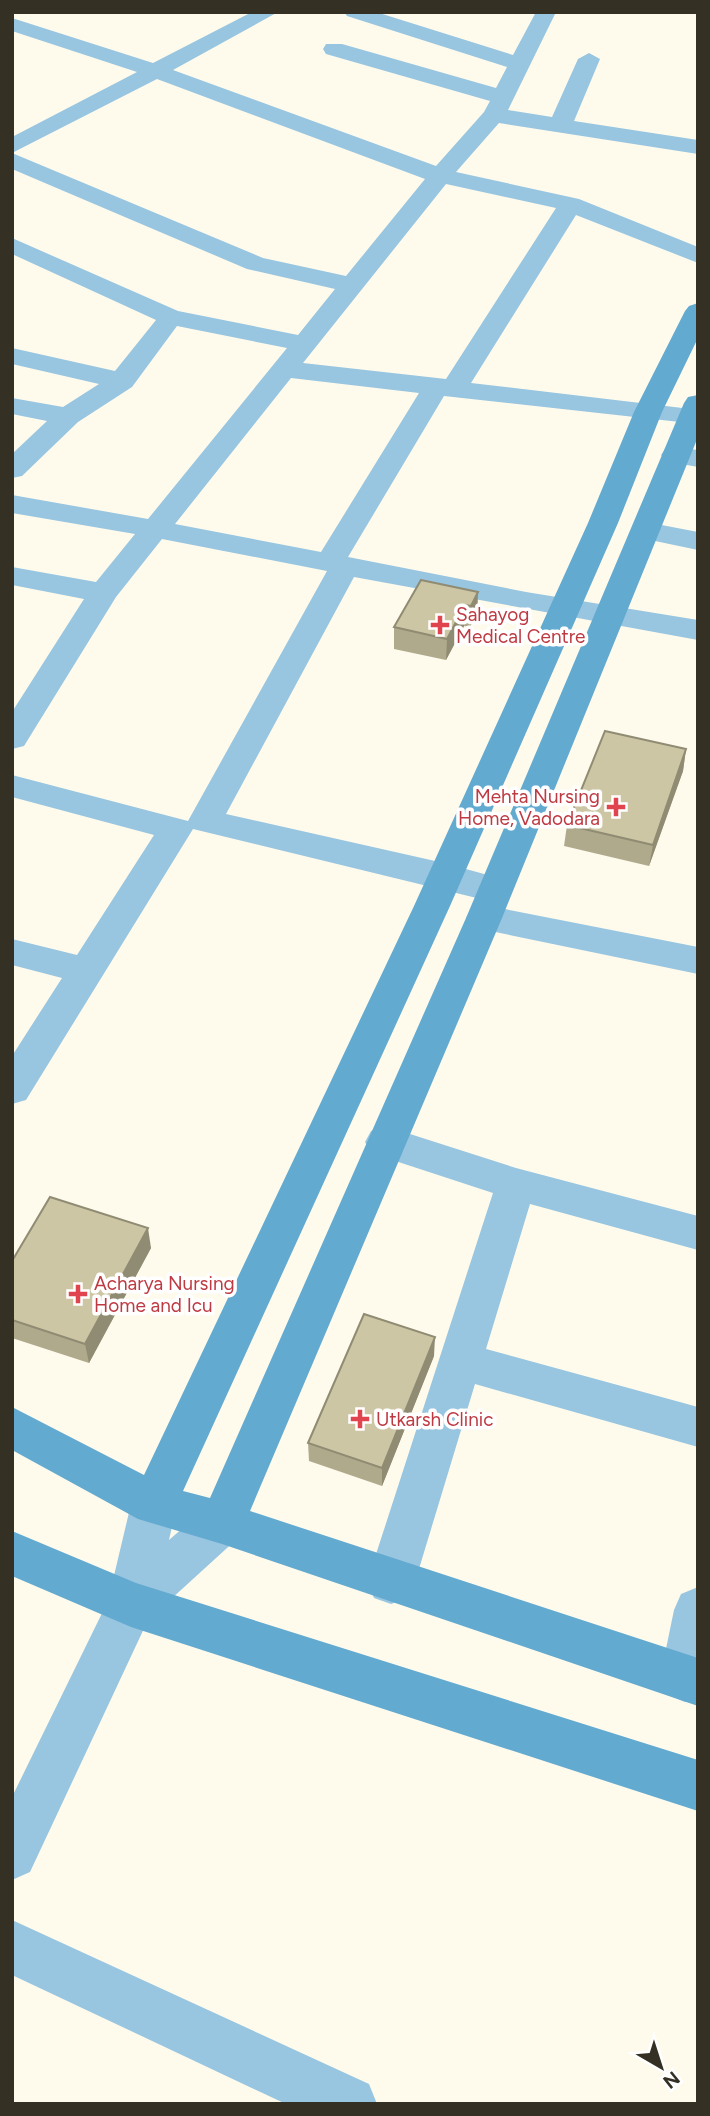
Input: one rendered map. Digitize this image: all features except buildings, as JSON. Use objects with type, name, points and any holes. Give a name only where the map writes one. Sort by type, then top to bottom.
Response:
[{"type":"street","points":[[12,146],[268,12]]},
{"type":"street","points":[[354,12],[519,64]]},
{"type":"street","points":[[14,734],[103,593],[498,106],[546,12]]},
{"type":"street","points":[[14,26],[155,71],[440,176],[571,204],[698,256]]},
{"type":"street","points":[[334,49],[560,126],[698,147]]},
{"type":"street","points":[[560,126],[589,59]]},
{"type":"street","points":[[24,117],[49,127]]},
{"type":"street","points":[[12,160],[256,264],[353,285]]},
{"type":"street","points":[[571,204],[446,386],[338,564],[205,821],[444,875],[489,904],[698,961]]},
{"type":"street","points":[[12,245],[171,317],[305,345]]},
{"type":"street","points":[[12,272],[41,256]]},
{"type":"street","points":[[12,1854],[131,1604],[154,1504],[426,918],[648,412],[698,311]]},
{"type":"street","points":[[12,470],[68,416],[122,381],[171,317]]},
{"type":"street","points":[[12,356],[122,381]]},
{"type":"street","points":[[131,1604],[222,1523],[489,904],[646,531],[686,457],[694,410],[648,412],[285,369]]},
{"type":"street","points":[[12,406],[68,416]]},
{"type":"street","points":[[12,504],[159,527],[610,617],[698,630]]},
{"type":"street","points":[[646,531],[698,541]]},
{"type":"street","points":[[12,576],[103,593]]},
{"type":"street","points":[[12,786],[176,829],[12,1089]]},
{"type":"street","points":[[12,952],[87,971]]},
{"type":"street","points":[[385,1142],[516,1184],[698,1233]]},
{"type":"street","points":[[391,1582],[516,1184]]},
{"type":"street","points":[[461,1361],[698,1427]]},
{"type":"street","points":[[12,1427],[154,1504],[222,1523],[391,1582],[691,1680],[698,1610]]},
{"type":"street","points":[[12,1553],[131,1604],[698,1786]]},
{"type":"street","points":[[12,1947],[349,2104]]},
{"type":"place","name":"Sahayog Medical Centre","points":[[440,625]]},
{"type":"place","name":"Mehta Nursing Home, Vadodara","points":[[616,807]]},
{"type":"place","name":"Acharya Nursing Home and Icu","points":[[78,1294]]},
{"type":"place","name":"Utkarsh Clinic","points":[[360,1419]]}]
